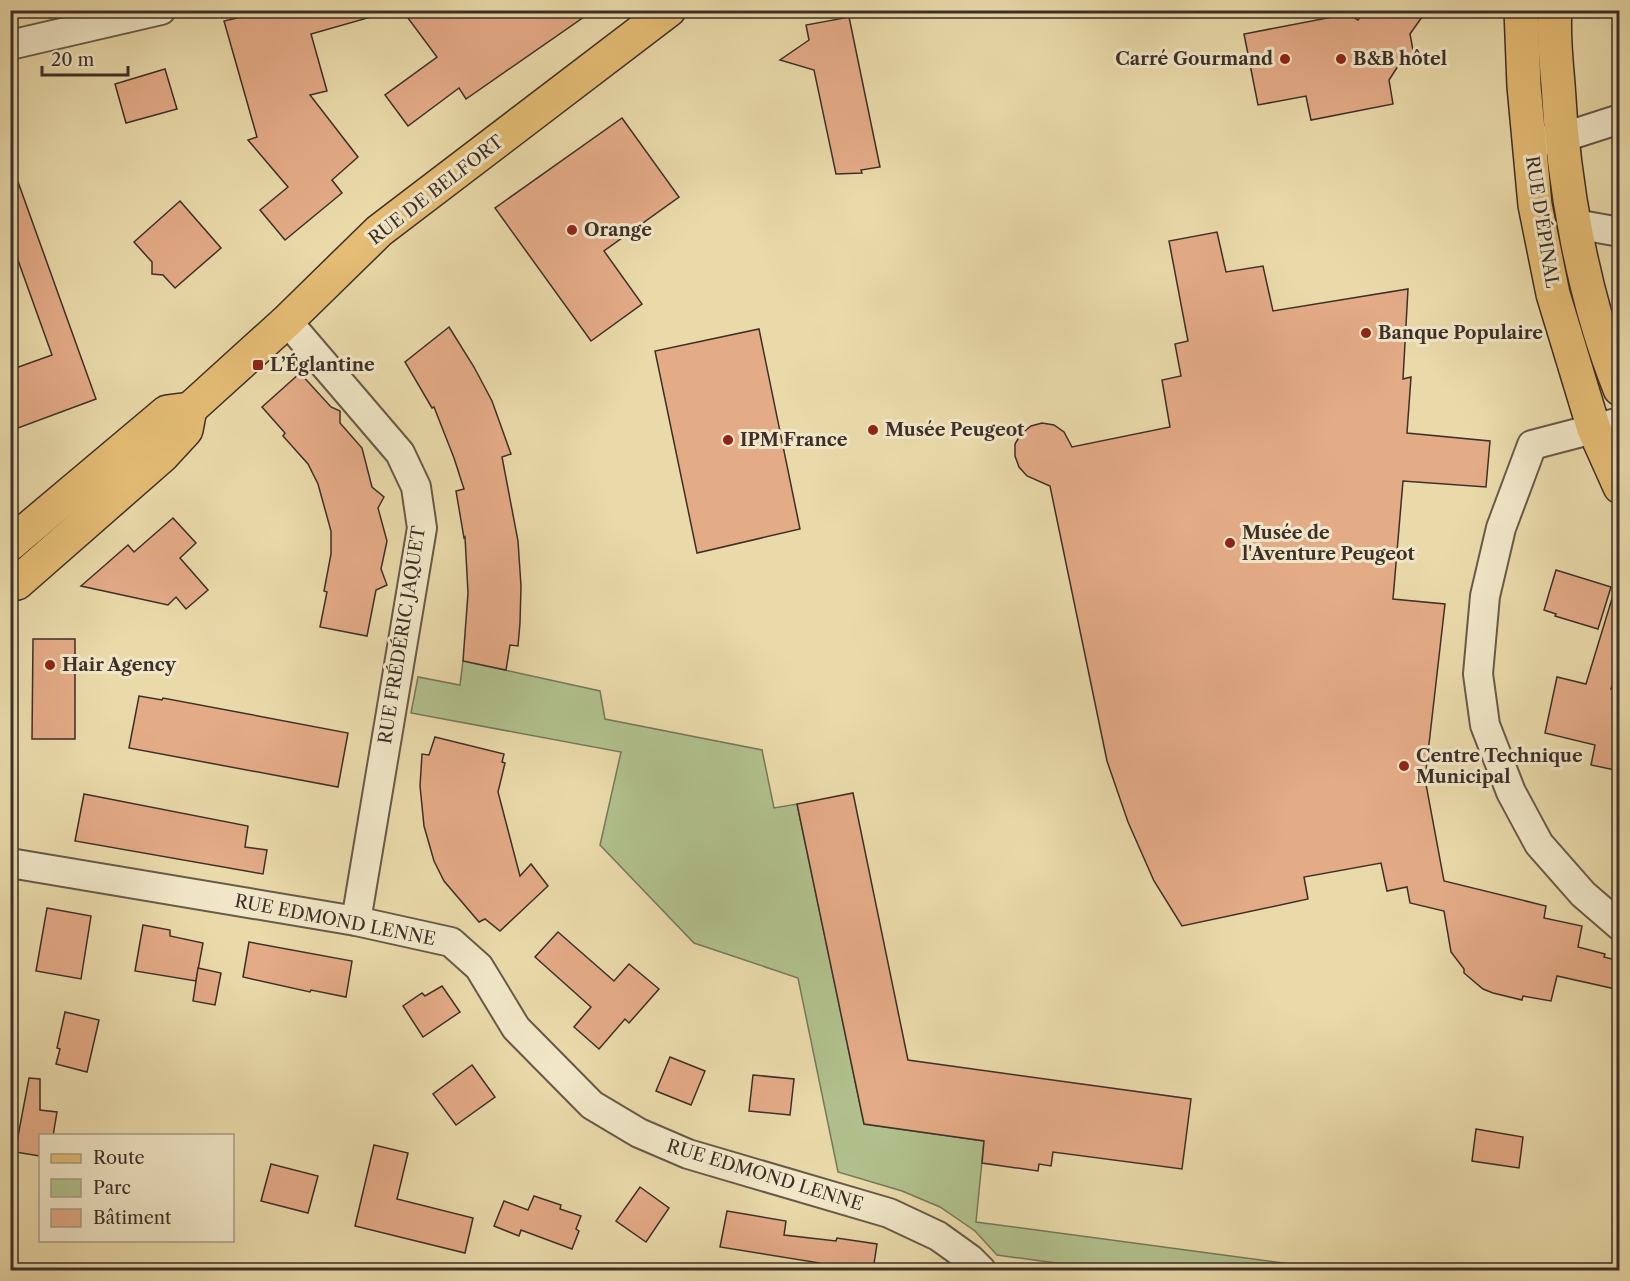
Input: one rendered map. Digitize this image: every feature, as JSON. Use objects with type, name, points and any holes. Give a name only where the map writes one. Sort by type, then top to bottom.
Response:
[{"type":"main road","name":"RUE DE BELFORT","points":[[190,409],[287,321],[379,231],[669,10]]},
{"type":"main road","name":"RUE D'ÉPINAL","points":[[1521,10],[1524,86],[1535,205],[1553,294],[1607,425],[1620,487]]},
{"type":"main road","name":"RUE D'ÉPINAL","points":[[1555,10],[1561,138],[1575,224],[1607,358],[1620,389]]},
{"type":"main road","points":[[10,544],[167,412],[190,409],[186,430],[162,456],[17,584],[10,585]]},
{"type":"street","points":[[10,45],[160,10]]},
{"type":"street","points":[[1529,144],[1561,138],[1620,119]]},
{"type":"street","points":[[1575,224],[1620,232]]},
{"type":"street","name":"RUE FRÉDÉRIC JAQUET","points":[[287,321],[400,453],[416,486],[422,528],[356,921]]},
{"type":"street","points":[[1607,425],[1532,445],[1498,540],[1485,596],[1478,674],[1485,725],[1511,792],[1539,844],[1583,894],[1620,926]]},
{"type":"street","name":"RUE EDMOND LENNE","points":[[10,863],[356,921],[451,942],[479,967],[516,1028],[592,1105],[639,1133],[688,1154],[889,1213],[938,1236],[970,1259],[981,1270]]},
{"type":"green space","points":[[463,661],[600,691],[605,719],[762,750],[774,808],[797,804],[864,1124],[984,1141],[976,1222],[1328,1270],[1106,1270],[997,1255],[975,1231],[940,1207],[902,1191],[838,1172],[798,978],[694,943],[600,845],[621,752],[411,713],[418,677],[460,685]]},
{"type":"building","points":[[271,10],[370,10],[371,17],[311,34],[327,91],[310,95],[358,157],[332,180],[342,193],[285,240],[260,210],[288,187],[248,140],[257,137],[224,21]]},
{"type":"building","points":[[402,10],[594,10],[466,99],[459,88],[408,126],[385,95],[437,57]]},
{"type":"building","points":[[1366,10],[1427,10],[1410,34],[1415,61],[1400,63],[1389,80],[1393,104],[1311,120],[1306,96],[1258,105],[1244,34],[1348,14],[1358,20]]},
{"type":"building","points":[[849,17],[880,167],[861,170],[862,173],[836,174],[814,70],[780,60],[809,40],[806,25]]},
{"type":"building","points":[[165,69],[177,109],[126,123],[115,84]]},
{"type":"building","name":"Orange","points":[[622,118],[679,197],[604,251],[642,304],[591,341],[495,208]]},
{"type":"building","points":[[13,168],[96,399],[10,431],[10,370],[52,355],[10,238],[10,169]]},
{"type":"building","points":[[180,201],[221,248],[175,288],[163,275],[152,274],[152,262],[134,242]]},
{"type":"building","name":"Musée de l'Aventure Peugeot","points":[[1217,232],[1226,272],[1263,266],[1273,311],[1408,289],[1403,379],[1411,377],[1407,433],[1490,441],[1486,487],[1403,481],[1393,599],[1445,604],[1425,779],[1444,881],[1546,906],[1544,918],[1582,926],[1578,947],[1605,954],[1604,957],[1620,961],[1620,990],[1557,976],[1551,1001],[1523,996],[1522,1000],[1483,989],[1464,973],[1464,969],[1451,952],[1444,911],[1410,903],[1407,887],[1387,891],[1381,863],[1304,877],[1308,899],[1182,926],[1154,881],[1128,822],[1107,761],[1050,486],[1027,476],[1019,467],[1015,456],[1015,444],[1021,434],[1031,426],[1042,423],[1054,425],[1064,432],[1072,447],[1170,427],[1162,380],[1181,376],[1175,344],[1188,341],[1169,241]]},
{"type":"building","points":[[449,327],[492,401],[511,454],[502,457],[518,541],[521,586],[518,646],[510,645],[506,670],[463,661],[468,593],[465,537],[456,491],[464,489],[434,407],[432,408],[405,362]]},
{"type":"building","name":"IPM France","points":[[759,329],[800,529],[697,553],[655,351]]},
{"type":"building","points":[[300,373],[331,407],[340,411],[340,423],[362,448],[372,487],[384,497],[378,508],[387,541],[381,569],[387,585],[376,590],[367,636],[320,627],[327,592],[324,591],[331,554],[331,531],[318,484],[308,464],[283,436],[285,433],[262,407]]},
{"type":"building","points":[[173,518],[196,543],[180,558],[208,590],[186,609],[176,597],[168,605],[81,586],[128,545],[134,552]]},
{"type":"building","points":[[1556,570],[1611,587],[1598,629],[1555,616],[1556,614],[1544,610]]},
{"type":"building","points":[[1614,592],[1620,593],[1620,663],[1611,689],[1620,691],[1620,771],[1591,765],[1595,745],[1545,733],[1557,677],[1586,684]]},
{"type":"building","points":[[33,639],[75,639],[75,739],[32,739]]},
{"type":"building","points":[[139,696],[162,700],[163,698],[348,733],[338,787],[129,748]]},
{"type":"building","points":[[435,737],[504,754],[502,762],[505,763],[498,792],[520,876],[531,864],[548,886],[500,931],[485,919],[479,922],[444,881],[434,861],[424,826],[420,786],[422,754],[429,755]]},
{"type":"building","points":[[853,793],[908,1060],[1191,1099],[1182,1169],[1053,1152],[1051,1166],[1039,1164],[1038,1171],[982,1163],[984,1141],[864,1124],[797,804]]},
{"type":"building","points":[[84,794],[248,826],[245,847],[267,850],[263,874],[75,841]]},
{"type":"building","points":[[47,908],[91,916],[81,979],[36,971]]},
{"type":"building","points":[[143,925],[170,930],[170,936],[203,943],[196,981],[135,971]]},
{"type":"building","points":[[558,932],[614,981],[629,964],[659,989],[629,1023],[625,1019],[599,1049],[574,1027],[591,1007],[535,957]]},
{"type":"building","points":[[249,942],[352,961],[346,997],[311,990],[310,992],[243,977]]},
{"type":"building","points":[[198,968],[221,973],[215,1005],[193,1001]]},
{"type":"building","points":[[442,986],[460,1012],[423,1037],[403,1006],[422,993],[425,996]]},
{"type":"building","points":[[65,1012],[99,1020],[87,1072],[56,1064]]},
{"type":"building","points":[[670,1057],[705,1071],[691,1105],[656,1091]]},
{"type":"building","points":[[472,1065],[495,1097],[456,1125],[433,1094]]},
{"type":"building","points":[[753,1075],[794,1079],[790,1115],[749,1111]]},
{"type":"building","points":[[29,1078],[40,1079],[40,1110],[57,1112],[53,1134],[39,1134],[39,1156],[15,1152]]},
{"type":"building","points":[[1476,1129],[1523,1137],[1519,1168],[1472,1161]]},
{"type":"building","points":[[374,1145],[408,1153],[397,1199],[473,1218],[465,1253],[355,1226]]},
{"type":"building","points":[[271,1164],[318,1176],[308,1213],[261,1201]]},
{"type":"building","points":[[640,1187],[669,1208],[646,1242],[616,1221]]},
{"type":"building","points":[[534,1196],[561,1205],[560,1209],[581,1216],[576,1229],[579,1231],[572,1249],[521,1230],[519,1236],[494,1226],[504,1201],[528,1210]]},
{"type":"building","points":[[727,1211],[786,1221],[784,1235],[836,1241],[837,1238],[877,1244],[873,1270],[819,1270],[820,1263],[720,1247]]},
{"type":"place","name":"Carré Gourmand","points":[[1285,59]]},
{"type":"place","name":"B&B hôtel","points":[[1341,59]]},
{"type":"place","name":"Orange","points":[[572,230]]},
{"type":"place","name":"Banque Populaire","points":[[1366,333]]},
{"type":"place","name":"L’Églantine","points":[[258,365]]},
{"type":"place","name":"Musée Peugeot","points":[[873,430]]},
{"type":"place","name":"IPM France","points":[[728,440]]},
{"type":"place","name":"Musée de l'Aventure Peugeot","points":[[1230,543]]},
{"type":"place","name":"Hair Agency","points":[[50,665]]},
{"type":"place","name":"Centre Technique Municipal","points":[[1404,766]]}]
